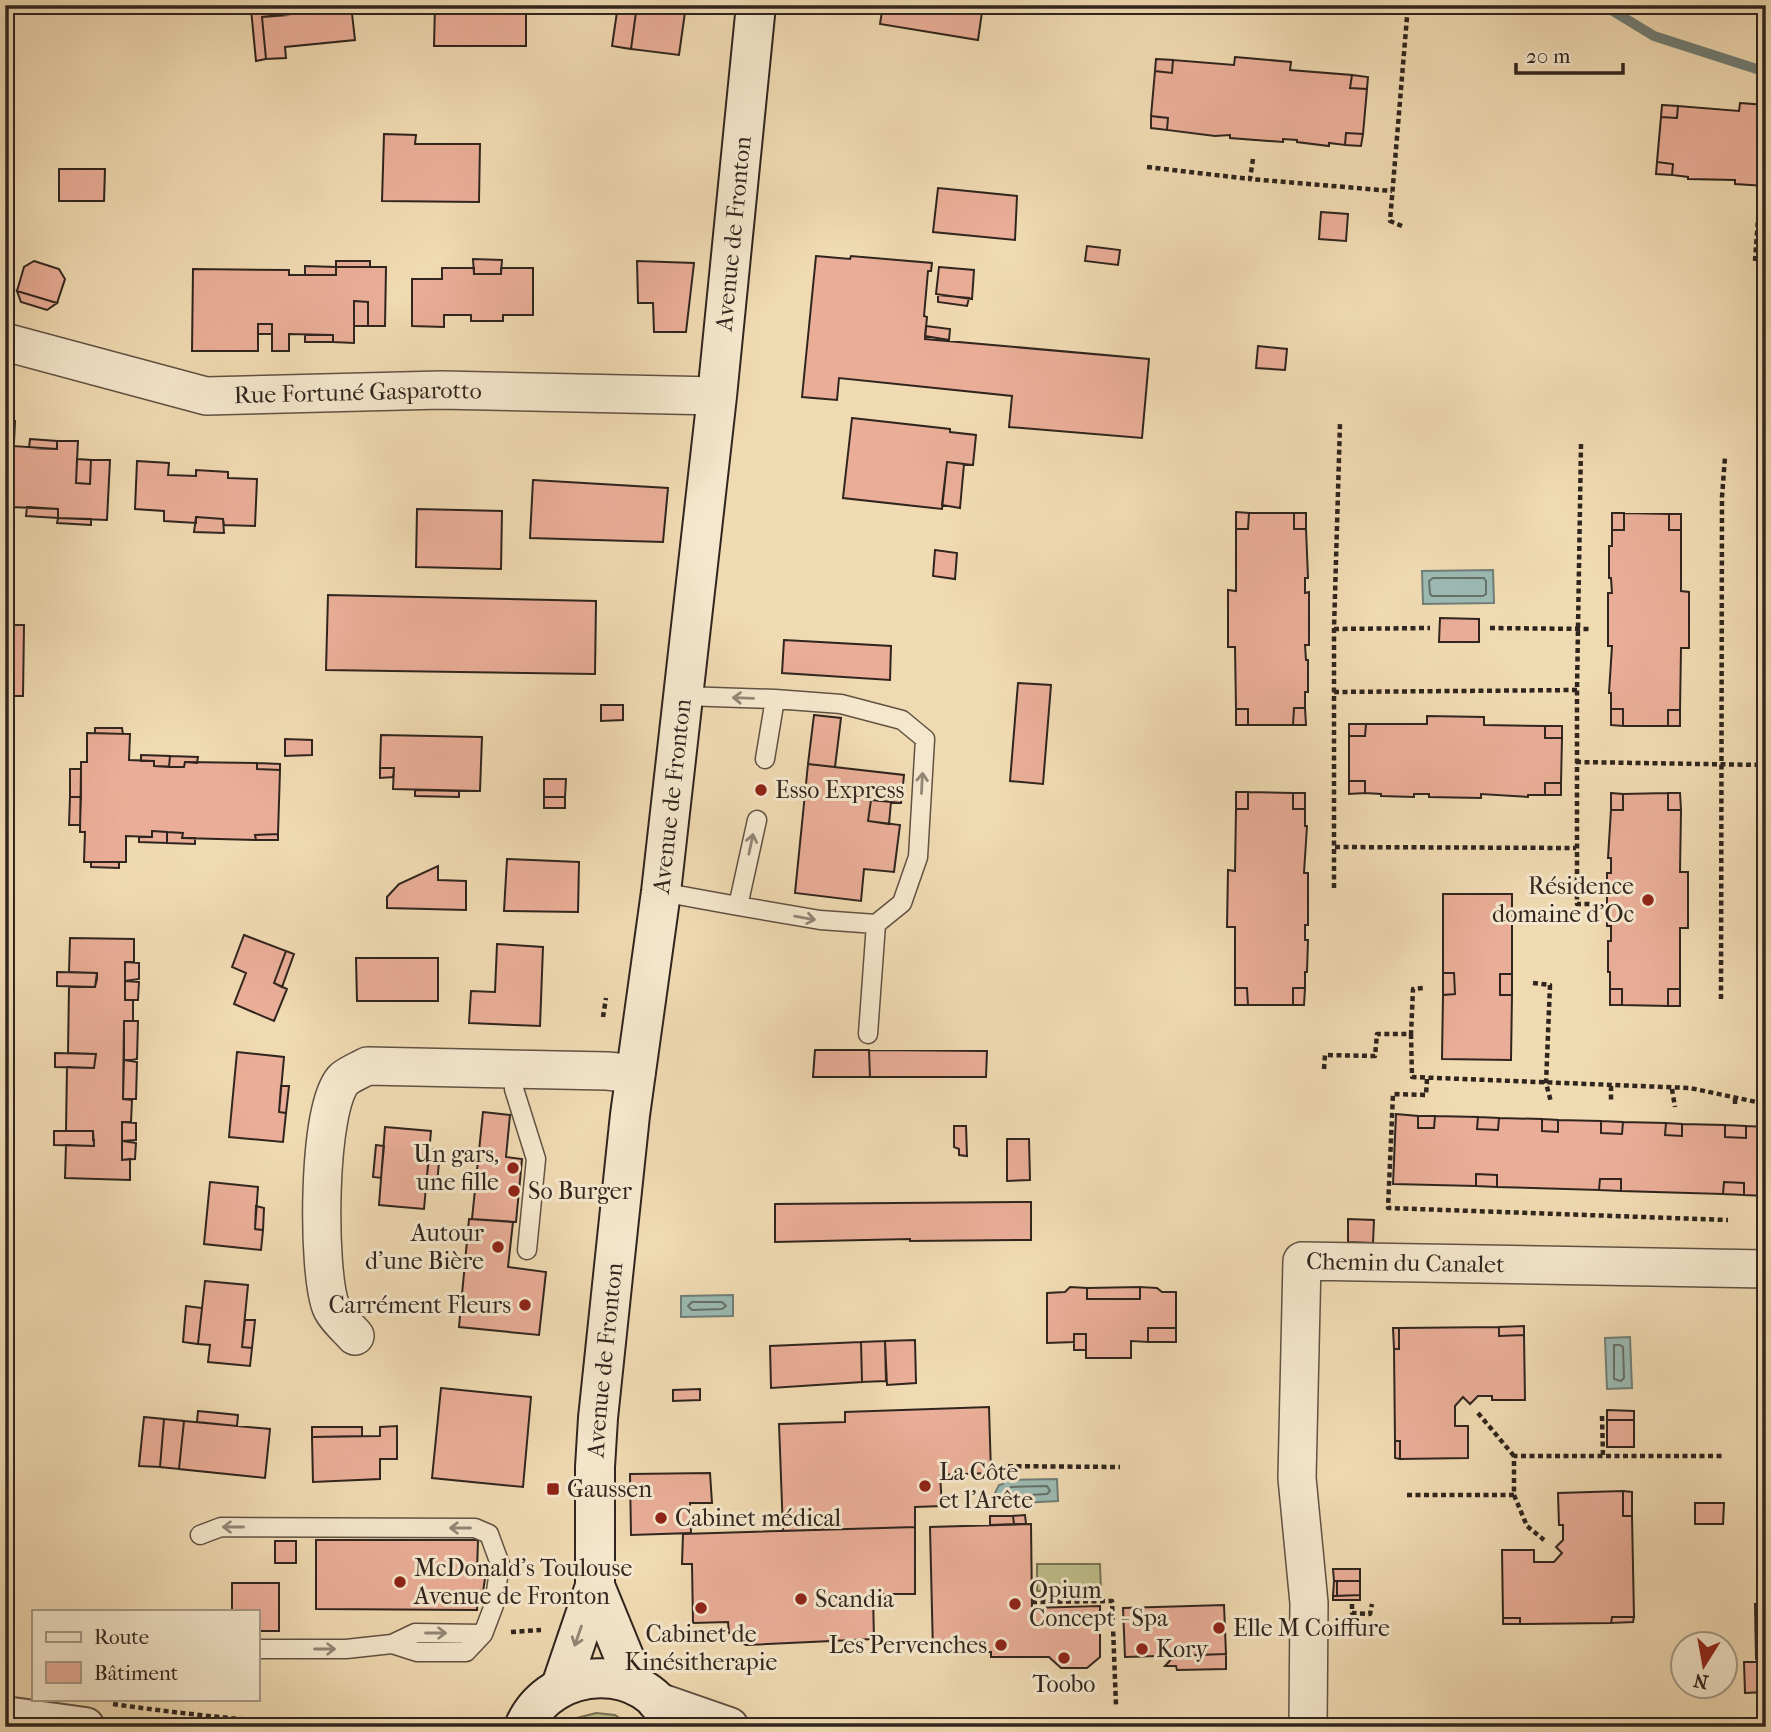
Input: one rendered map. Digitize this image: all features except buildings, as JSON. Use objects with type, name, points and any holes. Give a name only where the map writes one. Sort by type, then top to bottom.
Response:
[{"type":"main road","name":"Avenue de Fronton","points":[[561,1686],[595,1586],[595,1466],[598,1418],[717,396],[756,5]]},
{"type":"main road","name":"Avenue de Fronton","points":[[595,1586],[655,1705]]},
{"type":"main road","points":[[503,1723],[561,1686],[579,1679],[599,1677],[618,1680],[655,1705],[729,1727]]},
{"type":"main road","points":[[5,1716],[98,1715]]},
{"type":"street","name":"Rue Fortuné Gasparotto","points":[[5,342],[206,396],[441,390],[717,396]]},
{"type":"street","points":[[355,1336],[331,1308],[325,1269],[321,1197],[331,1104],[343,1080],[367,1066],[607,1070],[636,1074]]},
{"type":"street","name":"Chemin du Canalet","points":[[1308,1727],[1309,1604],[1297,1478],[1302,1261],[1766,1269]]},
{"type":"lane","points":[[661,892],[820,920],[876,923],[902,903],[918,857],[925,738],[902,720],[841,704],[683,696]]},
{"type":"lane","points":[[765,759],[775,699]]},
{"type":"lane","points":[[738,906],[757,820]]},
{"type":"lane","points":[[868,1034],[876,923]]},
{"type":"lane","points":[[516,1069],[514,1089],[536,1159],[527,1251]]},
{"type":"lane","points":[[200,1535],[220,1527],[475,1528],[489,1534],[500,1564],[494,1605],[483,1634],[466,1652],[417,1652],[392,1644],[346,1649],[259,1649]]},
{"type":"path","points":[[1402,226],[1390,221],[1408,5]]},
{"type":"path","points":[[1250,179],[1253,159]]},
{"type":"path","points":[[1147,167],[1392,191]]},
{"type":"path","points":[[1755,261],[1759,205]]},
{"type":"path","points":[[1334,888],[1334,629],[1340,423]]},
{"type":"path","points":[[1581,444],[1577,628],[1577,904],[1591,904]]},
{"type":"path","points":[[1721,999],[1720,763],[1722,497],[1725,457]]},
{"type":"path","points":[[1334,629],[1430,628]]},
{"type":"path","points":[[1490,628],[1590,629]]},
{"type":"path","points":[[1334,692],[1577,690]]},
{"type":"path","points":[[1576,762],[1766,765]]},
{"type":"path","points":[[1335,846],[1576,848]]},
{"type":"path","points":[[1533,983],[1550,985],[1546,1083],[1551,1102]]},
{"type":"path","points":[[1424,988],[1413,989],[1412,1077],[1690,1088],[1766,1104]]},
{"type":"path","points":[[1324,1069],[1325,1055],[1375,1056],[1377,1034],[1411,1034]]},
{"type":"path","points":[[1427,1079],[1426,1095],[1393,1094],[1388,1208],[1728,1220]]},
{"type":"path","points":[[1611,1086],[1611,1101]]},
{"type":"path","points":[[1672,1088],[1675,1107]]},
{"type":"path","points":[[1735,1099],[1735,1107]]},
{"type":"path","points":[[1478,1413],[1514,1456],[1514,1495],[1527,1526],[1544,1540]]},
{"type":"path","points":[[1602,1416],[1603,1456]]},
{"type":"path","points":[[1514,1456],[1722,1456]]},
{"type":"path","points":[[991,1466],[1120,1467]]},
{"type":"path","points":[[1407,1495],[1514,1495]]},
{"type":"path","points":[[1032,1602],[1112,1601],[1116,1706]]},
{"type":"path","points":[[1352,1604],[1352,1613],[1370,1614],[1371,1604]]},
{"type":"path","points":[[98,1715],[344,1727],[503,1723]]},
{"type":"green space","points":[[1037,1564],[1100,1564],[1101,1590],[1037,1591]]},
{"type":"green space","points":[[596,1713],[615,1715],[632,1727],[567,1727],[577,1718]]},
{"type":"water","points":[[1493,570],[1494,603],[1423,604],[1422,571]]},
{"type":"water","points":[[733,1295],[733,1316],[681,1317],[681,1296]]},
{"type":"water","points":[[1630,1337],[1632,1388],[1607,1389],[1605,1338]]},
{"type":"water","points":[[1057,1479],[1058,1501],[1004,1504],[1003,1499],[998,1498],[995,1493],[1003,1480]]},
{"type":"waterway","points":[[1603,5],[1654,36],[1766,72]]},
{"type":"place","name":"Esso Express","points":[[761,790]]},
{"type":"place","name":"Résidence domaine d'Oc","points":[[1648,900]]},
{"type":"place","name":"Un gars, une fille","points":[[513,1168]]},
{"type":"place","name":"So Burger","points":[[514,1191]]},
{"type":"place","name":"Autour d'une Bière","points":[[498,1247]]},
{"type":"place","name":"Carrément Fleurs","points":[[525,1305]]},
{"type":"place","name":"La Côte et l'Arête","points":[[925,1486]]},
{"type":"place","name":"Gaussen","points":[[553,1489]]},
{"type":"place","name":"Cabinet médical","points":[[661,1518]]},
{"type":"place","name":"McDonald's Toulouse Avenue de Fronton","points":[[400,1582]]},
{"type":"place","name":"Scandia","points":[[801,1599]]},
{"type":"place","name":"Opium Concept - Spa","points":[[1015,1604]]},
{"type":"place","name":"Cabinet de Kinésitherapie","points":[[701,1608]]},
{"type":"place","name":"Elle M Coiffure","points":[[1219,1628]]},
{"type":"place","name":"Les Pervenches","points":[[1001,1645]]},
{"type":"place","name":"Kory","points":[[1142,1649]]},
{"type":"place","name":"Toobo","points":[[1064,1658]]}]
